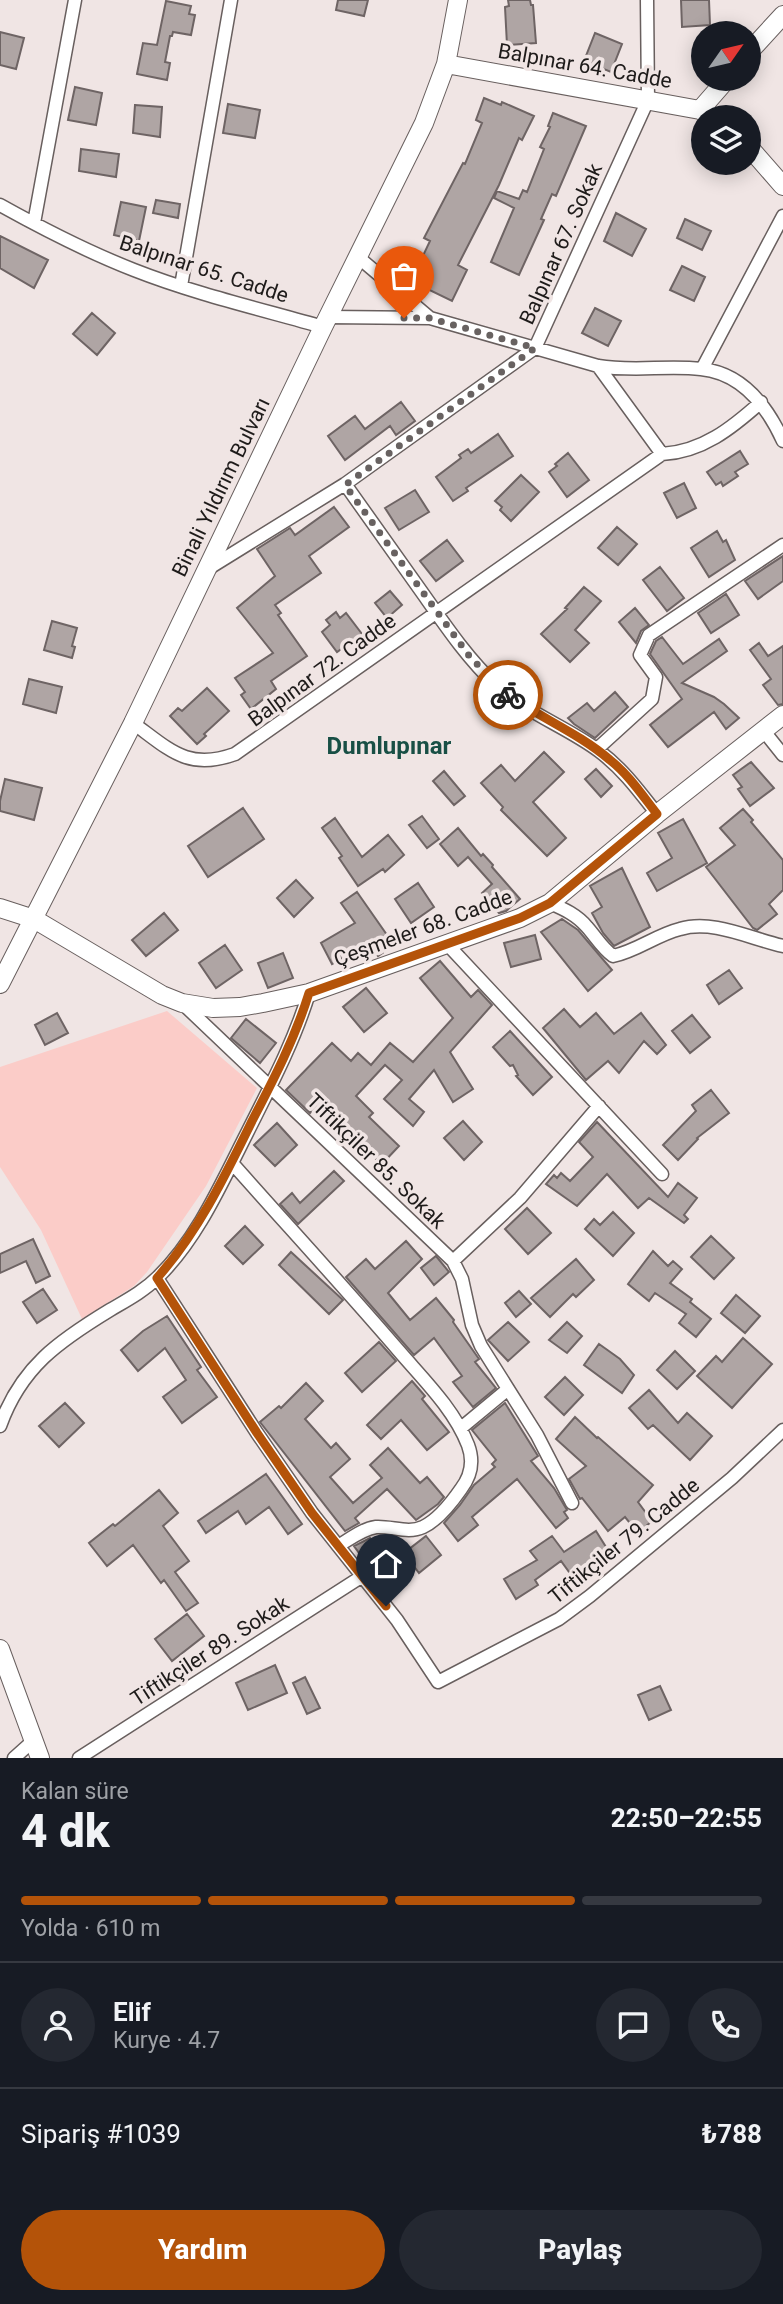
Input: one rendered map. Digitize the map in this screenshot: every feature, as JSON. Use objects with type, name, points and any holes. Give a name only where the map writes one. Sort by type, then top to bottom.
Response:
[{"type":"street","points":[[34,223],[75,0]]},
{"type":"street","points":[[181,286],[231,0]]},
{"type":"street","name":"Binali Yıldırım Bulvarı","points":[[0,984],[133,723],[424,123],[446,64],[458,0]]},
{"type":"street","points":[[647,0],[648,100]]},
{"type":"street","points":[[761,39],[783,15]]},
{"type":"street","name":"Balpınar 64. Cadde","points":[[446,64],[691,109]]},
{"type":"street","name":"Balpınar 67. Sokak","points":[[206,570],[345,485],[535,348],[648,100]]},
{"type":"street","points":[[761,161],[783,186]]},
{"type":"street","name":"Balpınar 65. Cadde","points":[[0,205],[114,262],[181,286],[326,322],[429,318],[618,370],[702,369]]},
{"type":"street","points":[[783,216],[702,369],[734,380],[761,402],[783,441]]},
{"type":"street","name":"Balpınar 65. Cadde","points":[[358,257],[429,318]]},
{"type":"street","points":[[598,366],[662,454],[686,451],[711,440],[728,430],[761,402]]},
{"type":"street","name":"Balpınar 72. Cadde","points":[[133,723],[182,757],[209,761],[235,754],[662,454]]},
{"type":"street","points":[[345,485],[436,612],[470,657],[495,684],[519,703],[597,750],[625,773],[657,814]]},
{"type":"street","points":[[597,750],[652,699],[656,677],[640,655],[649,635],[783,545]]},
{"type":"street","name":"Çeşmeler 68. Cadde","points":[[0,908],[34,919],[162,995],[182,1003],[213,1008],[240,1007],[309,993],[520,918],[550,903],[783,715]]},
{"type":"street","points":[[763,730],[783,755]]},
{"type":"street","points":[[550,903],[569,911],[581,920],[613,956],[628,953],[671,932],[699,926],[743,934],[783,946]]},
{"type":"street","points":[[447,944],[662,1174]]},
{"type":"street","points":[[0,1426],[18,1388],[50,1350],[69,1335],[136,1295],[157,1278],[190,1236],[232,1163],[289,1049],[309,993]]},
{"type":"street","name":"Tiftikçiler 85. Sokak","points":[[182,1003],[453,1261]]},
{"type":"street","points":[[572,1503],[537,1435],[477,1336],[462,1279],[453,1261],[532,1186],[599,1106]]},
{"type":"street","points":[[232,1163],[439,1398],[461,1428],[469,1447],[473,1463],[462,1488],[437,1517],[423,1528],[400,1530],[377,1527],[366,1530],[338,1546]]},
{"type":"street","points":[[157,1278],[257,1433],[361,1577]]},
{"type":"street","points":[[461,1428],[508,1389]]},
{"type":"street","name":"Tiftikçiler 79. Cadde","points":[[361,1577],[397,1620],[438,1682],[559,1619],[732,1478],[783,1430]]},
{"type":"street","name":"Tiftikçiler 89. Sokak","points":[[79,1758],[361,1577]]},
{"type":"street","points":[[0,1649],[40,1758]]},
{"type":"street","points":[[14,1758],[33,1741]]},
{"type":"shaded area","points":[[167,1011],[257,1088],[206,1186],[147,1272],[134,1286],[82,1319],[41,1230],[0,1167],[0,1067]]},
{"type":"building","points":[[338,0],[368,0],[364,16],[336,10]]},
{"type":"building","points":[[508,0],[530,0],[533,5],[536,43],[507,45],[505,7],[509,6]]},
{"type":"building","points":[[681,0],[709,0],[710,21],[691,21],[691,26],[682,27]]},
{"type":"building","points":[[166,1],[191,6],[189,14],[195,15],[191,35],[173,32],[170,36],[165,62],[170,63],[167,80],[137,74],[143,43],[157,45]]},
{"type":"building","points":[[0,32],[24,38],[16,69],[0,65]]},
{"type":"building","points":[[595,33],[622,44],[611,72],[584,61]]},
{"type":"building","points":[[75,87],[102,93],[96,125],[68,120]]},
{"type":"building","points":[[484,98],[501,105],[502,102],[534,116],[522,140],[519,138],[499,185],[458,265],[467,270],[452,301],[411,281],[430,241],[424,238],[463,163],[465,164],[482,123],[476,120]]},
{"type":"building","points":[[228,104],[260,110],[255,138],[223,133]]},
{"type":"building","points":[[135,105],[162,107],[160,137],[133,133]]},
{"type":"building","points":[[553,113],[586,126],[556,196],[552,194],[541,219],[544,220],[519,275],[491,262],[514,208],[494,198],[497,191],[519,199],[523,190],[527,192],[544,149],[540,147],[550,127],[548,126]]},
{"type":"building","points":[[81,149],[119,154],[116,177],[79,171]]},
{"type":"building","points":[[156,200],[180,204],[178,218],[153,213]]},
{"type":"building","points":[[121,202],[146,207],[139,241],[114,235]]},
{"type":"building","points":[[616,213],[646,229],[632,256],[604,241]]},
{"type":"building","points":[[685,219],[711,231],[702,250],[677,238]]},
{"type":"building","points":[[0,236],[48,260],[34,288],[0,268]]},
{"type":"building","points":[[682,266],[705,277],[694,301],[670,290]]},
{"type":"building","points":[[595,308],[621,321],[608,346],[582,333]]},
{"type":"building","points":[[92,313],[115,333],[97,355],[73,334]]},
{"type":"building","points":[[401,402],[415,421],[396,435],[390,426],[345,460],[328,436],[355,416],[365,429]]},
{"type":"building","points":[[498,434],[513,456],[466,488],[468,491],[453,501],[436,477],[461,458],[459,455],[468,449],[471,453]]},
{"type":"building","points":[[740,451],[748,464],[735,472],[738,476],[723,486],[721,482],[716,485],[707,472]]},
{"type":"building","points":[[568,453],[589,480],[567,497],[549,472]]},
{"type":"building","points":[[521,475],[539,492],[511,521],[495,501]]},
{"type":"building","points":[[684,483],[696,508],[677,518],[664,493]]},
{"type":"building","points":[[415,490],[429,512],[399,530],[385,508]]},
{"type":"building","points":[[334,507],[349,527],[309,556],[321,573],[275,605],[281,613],[278,615],[307,656],[271,681],[276,689],[251,709],[241,695],[245,692],[235,678],[273,653],[237,608],[275,576],[257,549],[290,528],[295,535]]},
{"type":"building","points":[[617,527],[637,544],[618,565],[598,548]]},
{"type":"building","points":[[717,531],[723,542],[726,540],[735,560],[709,577],[691,548]]},
{"type":"building","points":[[447,540],[463,561],[436,581],[420,561]]},
{"type":"building","points":[[783,556],[783,581],[758,599],[745,581]]},
{"type":"building","points":[[660,567],[684,598],[667,611],[643,580]]},
{"type":"building","points":[[584,587],[601,601],[575,630],[589,643],[570,662],[541,634],[567,609],[565,608]]},
{"type":"building","points":[[390,591],[402,605],[387,618],[375,603]]},
{"type":"building","points":[[726,594],[739,615],[711,633],[698,613]]},
{"type":"building","points":[[635,608],[649,625],[641,631],[636,643],[619,622]]},
{"type":"building","points":[[336,612],[340,618],[346,613],[362,634],[337,652],[322,632],[330,625],[326,620]]},
{"type":"building","points":[[52,621],[77,628],[72,658],[44,650]]},
{"type":"building","points":[[662,637],[683,664],[719,639],[727,651],[682,683],[714,697],[739,718],[726,729],[714,712],[668,747],[650,725],[682,699],[650,654],[656,641]]},
{"type":"building","points":[[759,643],[768,656],[783,646],[783,704],[778,705],[763,685],[771,679],[750,650]]},
{"type":"building","points":[[29,679],[62,687],[56,713],[23,704]]},
{"type":"building","points":[[207,688],[229,711],[197,744],[170,716],[178,708],[182,711]]},
{"type":"building","points":[[615,692],[628,707],[595,738],[568,718],[587,703],[594,711]]},
{"type":"building","points":[[544,752],[564,772],[533,802],[566,838],[547,856],[501,810],[503,807],[481,783],[501,765],[515,781]]},
{"type":"building","points":[[751,762],[774,788],[750,806],[738,789],[742,787],[733,775]]},
{"type":"building","points":[[596,769],[612,786],[601,797],[585,779]]},
{"type":"building","points":[[444,771],[465,796],[454,805],[433,781]]},
{"type":"building","points":[[5,779],[42,788],[34,820],[0,811]]},
{"type":"building","points":[[243,808],[264,839],[208,877],[188,846]]},
{"type":"building","points":[[743,809],[783,860],[783,890],[769,904],[777,914],[757,930],[706,867],[735,845],[720,828]]},
{"type":"building","points":[[422,816],[439,839],[427,848],[409,825]]},
{"type":"building","points":[[335,818],[362,857],[388,835],[404,855],[385,872],[383,869],[358,886],[339,858],[342,856],[322,828]]},
{"type":"building","points":[[683,819],[707,863],[657,891],[647,873],[672,858],[658,833]]},
{"type":"building","points":[[458,828],[520,899],[506,911],[499,913],[482,893],[492,884],[468,857],[458,866],[440,844]]},
{"type":"building","points":[[622,868],[650,927],[614,946],[592,913],[602,907],[590,886]]},
{"type":"building","points":[[296,880],[313,898],[294,917],[277,898]]},
{"type":"building","points":[[418,883],[434,907],[411,923],[395,899]]},
{"type":"building","points":[[357,892],[394,945],[378,956],[369,943],[332,964],[321,943],[355,923],[341,903]]},
{"type":"building","points":[[164,913],[178,930],[146,956],[132,940]]},
{"type":"building","points":[[562,919],[578,930],[612,970],[588,991],[541,932]]},
{"type":"building","points":[[535,935],[541,959],[511,967],[504,943]]},
{"type":"building","points":[[225,945],[242,970],[216,988],[199,963]]},
{"type":"building","points":[[283,953],[293,978],[268,988],[258,963]]},
{"type":"building","points":[[440,961],[471,997],[478,990],[492,1005],[450,1052],[473,1089],[453,1102],[434,1070],[409,1099],[424,1112],[413,1126],[384,1099],[402,1080],[385,1065],[356,1096],[373,1113],[369,1117],[399,1146],[382,1164],[316,1106],[310,1113],[286,1090],[332,1043],[351,1061],[358,1053],[371,1065],[390,1043],[413,1062],[453,1018],[420,978]]},
{"type":"building","points":[[729,970],[742,988],[719,1004],[707,985]]},
{"type":"building","points":[[366,988],[387,1013],[364,1032],[343,1007]]},
{"type":"building","points":[[564,1009],[580,1027],[596,1013],[614,1034],[641,1013],[666,1045],[657,1054],[644,1041],[619,1073],[608,1061],[586,1080],[543,1028]]},
{"type":"building","points":[[57,1013],[68,1033],[45,1045],[35,1025]]},
{"type":"building","points":[[692,1015],[710,1037],[690,1053],[672,1031]]},
{"type":"building","points":[[246,1019],[276,1043],[260,1063],[231,1038]]},
{"type":"building","points":[[510,1031],[552,1077],[533,1095],[516,1076],[518,1075],[513,1065],[510,1066],[493,1047]]},
{"type":"building","points":[[711,1090],[729,1113],[697,1138],[678,1160],[663,1145],[696,1111],[692,1105]]},
{"type":"building","points":[[463,1121],[482,1142],[464,1160],[444,1138]]},
{"type":"building","points":[[597,1122],[668,1197],[678,1183],[697,1198],[684,1215],[688,1219],[684,1223],[649,1198],[638,1208],[607,1174],[577,1206],[546,1184],[554,1175],[557,1178],[561,1173],[570,1181],[593,1157],[579,1142]]},
{"type":"building","points":[[277,1123],[297,1145],[275,1166],[254,1145]]},
{"type":"building","points":[[334,1171],[344,1181],[298,1224],[280,1204],[292,1193],[300,1203]]},
{"type":"building","points":[[527,1208],[551,1233],[528,1254],[505,1229]]},
{"type":"building","points":[[613,1212],[634,1233],[613,1256],[585,1229],[594,1219],[600,1225]]},
{"type":"building","points":[[245,1226],[263,1245],[243,1264],[225,1246]]},
{"type":"building","points":[[711,1236],[734,1258],[714,1279],[691,1257]]},
{"type":"building","points":[[33,1239],[50,1276],[36,1283],[26,1261],[0,1273],[0,1254]]},
{"type":"building","points":[[406,1241],[422,1259],[388,1293],[410,1320],[436,1298],[454,1320],[479,1359],[475,1362],[496,1388],[473,1407],[453,1382],[462,1376],[434,1338],[414,1355],[346,1277],[366,1259],[375,1269]]},
{"type":"building","points":[[653,1251],[668,1266],[673,1261],[682,1269],[670,1283],[692,1299],[690,1302],[711,1319],[696,1337],[679,1323],[686,1314],[655,1293],[649,1301],[628,1284]]},
{"type":"building","points":[[291,1252],[343,1300],[329,1314],[279,1265]]},
{"type":"building","points":[[436,1256],[449,1272],[434,1285],[421,1268]]},
{"type":"building","points":[[576,1259],[594,1280],[576,1297],[573,1294],[550,1317],[531,1298]]},
{"type":"building","points":[[43,1289],[57,1310],[37,1323],[23,1302]]},
{"type":"building","points":[[519,1291],[531,1304],[516,1317],[505,1303]]},
{"type":"building","points":[[736,1295],[760,1316],[745,1333],[721,1313]]},
{"type":"building","points":[[167,1316],[201,1367],[197,1370],[217,1397],[182,1423],[163,1397],[186,1380],[165,1348],[138,1371],[121,1350],[143,1331]]},
{"type":"building","points":[[508,1322],[529,1342],[508,1361],[488,1340]]},
{"type":"building","points":[[567,1322],[582,1336],[567,1353],[549,1340]]},
{"type":"building","points":[[743,1338],[772,1364],[732,1408],[697,1376],[716,1356],[722,1362]]},
{"type":"building","points":[[379,1342],[396,1361],[362,1392],[345,1373]]},
{"type":"building","points":[[599,1344],[620,1359],[634,1375],[622,1393],[584,1365]]},
{"type":"building","points":[[675,1351],[695,1371],[677,1389],[657,1370]]},
{"type":"building","points":[[565,1377],[583,1395],[564,1415],[545,1397]]},
{"type":"building","points":[[412,1381],[425,1396],[422,1399],[449,1432],[427,1450],[401,1420],[381,1439],[367,1425]]},
{"type":"building","points":[[306,1383],[323,1401],[305,1419],[331,1448],[336,1443],[350,1459],[330,1477],[353,1503],[382,1478],[370,1465],[388,1448],[420,1483],[427,1477],[444,1497],[438,1504],[416,1520],[387,1489],[355,1518],[359,1523],[345,1531],[260,1422],[279,1406],[281,1408]]},
{"type":"building","points":[[649,1390],[678,1423],[687,1413],[712,1436],[690,1460],[653,1425],[648,1429],[629,1408]]},
{"type":"building","points":[[65,1403],[84,1423],[59,1447],[39,1426]]},
{"type":"building","points":[[505,1403],[538,1456],[531,1461],[554,1488],[567,1510],[564,1512],[568,1518],[556,1528],[517,1479],[472,1517],[478,1525],[458,1541],[444,1523],[474,1485],[495,1467],[492,1464],[496,1460],[472,1430]]},
{"type":"building","points":[[575,1417],[653,1485],[638,1502],[652,1521],[638,1533],[625,1517],[608,1531],[582,1498],[580,1499],[569,1479],[586,1466],[556,1439]]},
{"type":"building","points":[[266,1474],[302,1524],[288,1534],[269,1507],[246,1524],[238,1511],[206,1533],[198,1521]]},
{"type":"building","points":[[159,1490],[178,1513],[163,1526],[189,1561],[175,1572],[198,1603],[186,1611],[164,1580],[161,1583],[133,1545],[107,1566],[89,1543],[113,1524],[115,1526]]},
{"type":"building","points":[[596,1531],[611,1555],[583,1573],[586,1576],[577,1583],[561,1561],[535,1580],[538,1585],[516,1599],[504,1579],[537,1560],[530,1551],[552,1536],[564,1552]]},
{"type":"building","points":[[426,1536],[441,1555],[419,1573],[404,1553]]},
{"type":"building","points":[[370,1538],[384,1558],[370,1568],[354,1546]]},
{"type":"building","points":[[187,1614],[204,1636],[172,1661],[155,1639]]},
{"type":"building","points":[[275,1665],[287,1693],[248,1710],[236,1683]]},
{"type":"building","points":[[305,1677],[320,1708],[307,1714],[293,1683]]},
{"type":"building","points":[[660,1686],[671,1710],[649,1720],[638,1695]]},
{"type":"way so far","points":[[404,318],[429,318],[535,348],[345,485],[470,657],[508,695]]},
{"type":"district","name":"Dumlupınar","points":[[389,746]]},
{"type":"route","points":[[386,1606],[312,1513],[157,1278],[190,1236],[216,1192],[289,1049],[309,993],[537,910],[550,903],[657,814],[625,773],[612,761],[508,695]]}]
